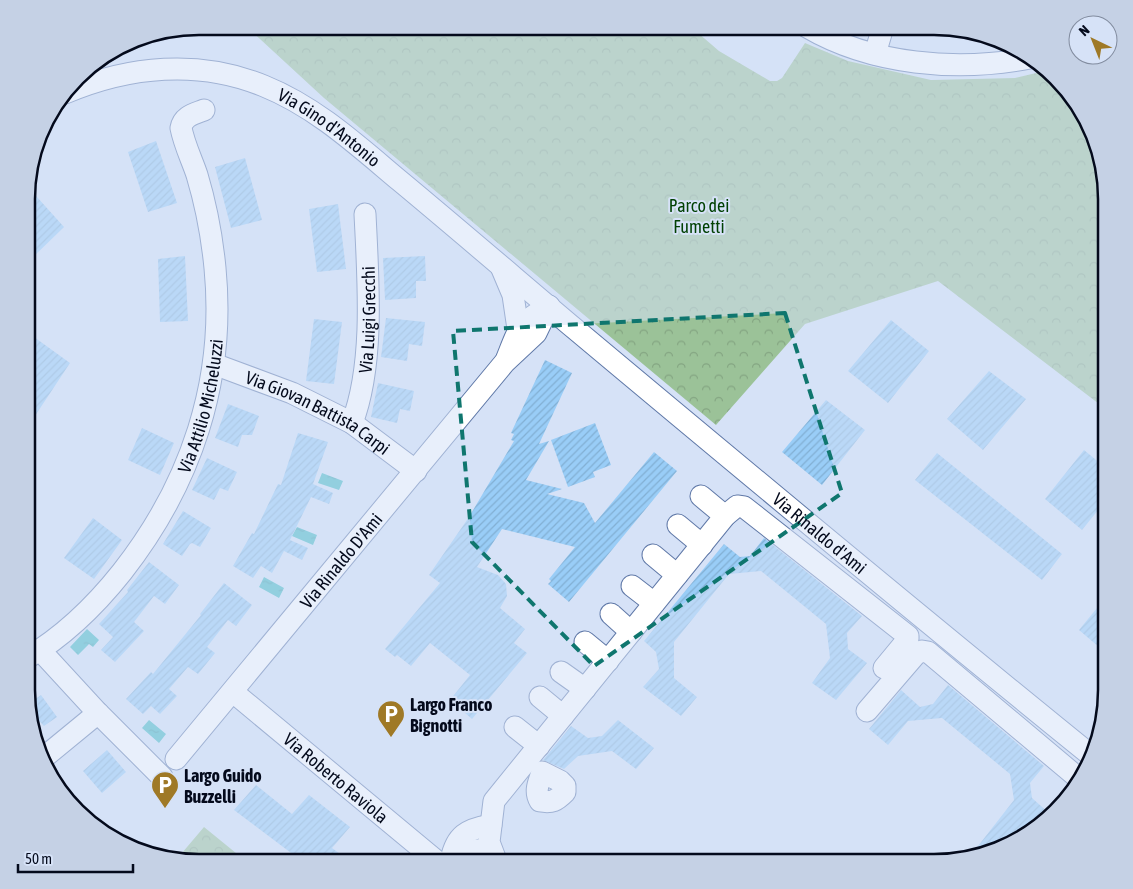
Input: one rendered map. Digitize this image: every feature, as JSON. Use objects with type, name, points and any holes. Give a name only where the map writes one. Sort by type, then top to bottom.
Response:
[{"type":"street","points":[[824,35],[836,41],[875,54],[920,62],[952,65],[995,63],[1020,59]]},
{"type":"street","points":[[875,54],[881,35]]},
{"type":"street","name":"Via Gino d'Antonio","points":[[79,88],[123,74],[164,69],[193,69],[212,71],[260,84],[284,94],[312,111],[355,144],[549,306]]},
{"type":"street","name":"Via Attilio Micheluzzi","points":[[35,653],[75,623],[108,589],[142,546],[162,515],[190,456],[205,407],[214,364],[217,297],[214,256],[201,192],[181,128],[183,121],[187,117],[204,110]]},
{"type":"street","name":"Via Luigi Grecchi","points":[[352,423],[360,398],[367,350],[368,275],[366,214]]},
{"type":"street","points":[[500,264],[513,295],[525,334]]},
{"type":"street","name":"Via Rinaldo d'Ami","points":[[549,306],[835,546],[1086,752]]},
{"type":"street","name":"Via Rinaldo D'Ami","points":[[176,759],[416,471],[505,362],[525,334],[539,330],[549,306]]},
{"type":"street","name":"Via Rinaldo D'Ami","points":[[525,334],[577,331]]},
{"type":"street","name":"Via Giovan Battista Carpi","points":[[214,364],[292,393],[352,423],[416,471]]},
{"type":"street","points":[[702,496],[725,516]]},
{"type":"street","points":[[493,854],[489,842],[494,801],[536,758],[563,716],[584,689],[725,516],[737,506],[744,507],[900,630],[879,665]]},
{"type":"street","points":[[678,525],[702,545]]},
{"type":"street","points":[[653,555],[677,575]]},
{"type":"street","points":[[632,586],[654,603]]},
{"type":"street","points":[[611,614],[631,632]]},
{"type":"street","points":[[585,642],[608,661]]},
{"type":"street","points":[[867,711],[916,654],[922,651],[928,652],[1074,774]]},
{"type":"street","points":[[35,655],[98,713],[162,777]]},
{"type":"street","points":[[561,672],[584,689]]},
{"type":"street","name":"Via Roberto Raviola","points":[[233,692],[436,854]]},
{"type":"street","points":[[540,697],[563,716]]},
{"type":"street","points":[[48,754],[98,713]]},
{"type":"street","points":[[515,727],[536,758]]},
{"type":"street","points":[[450,854],[465,832],[491,825]]},
{"type":"street","points":[[461,854],[475,850],[488,854]]},
{"type":"highlighted area","points":[[785,313],[842,493],[594,666],[472,542],[453,331]]},
{"type":"green space","name":"Parco dei Fumetti","points":[[256,35],[700,35],[719,51],[770,81],[777,81],[782,78],[805,43],[848,61],[931,80],[1015,78],[1038,73],[1064,99],[1081,126],[1089,146],[1097,177],[1098,403],[938,281],[805,324],[716,425],[324,98]]},
{"type":"green space","points":[[204,827],[237,854],[188,854],[182,853]]},
{"type":"water","points":[[322,473],[343,481],[339,490],[318,483]]},
{"type":"water","points":[[297,527],[317,535],[313,545],[292,536]]},
{"type":"water","points":[[264,577],[284,588],[279,598],[259,587]]},
{"type":"water","points":[[87,629],[99,640],[93,647],[89,644],[78,655],[70,647]]},
{"type":"water","points":[[149,720],[166,734],[159,743],[142,728]]},
{"type":"building","points":[[156,141],[177,203],[148,212],[128,152]]},
{"type":"building","points":[[245,158],[262,220],[231,228],[215,167]]},
{"type":"building","points":[[35,195],[64,227],[35,255]]},
{"type":"building","points":[[338,204],[346,269],[317,272],[309,209]]},
{"type":"building","points":[[185,256],[188,321],[160,322],[158,259]]},
{"type":"building","points":[[425,256],[426,281],[416,281],[416,298],[385,300],[383,258]]},
{"type":"building","points":[[386,318],[425,322],[422,346],[409,344],[407,361],[381,357]]},
{"type":"building","points":[[314,319],[342,322],[334,384],[306,381]]},
{"type":"building","points":[[891,320],[929,351],[888,403],[848,371]]},
{"type":"building","points":[[35,338],[70,363],[35,416]]},
{"type":"building","points":[[545,360],[572,373],[539,444],[549,441],[526,480],[562,489],[547,494],[584,503],[595,523],[654,452],[677,471],[569,602],[548,584],[551,581],[549,579],[575,547],[502,529],[477,567],[498,575],[506,584],[507,596],[500,608],[525,629],[514,643],[527,653],[472,719],[450,700],[470,675],[430,643],[411,666],[397,655],[395,657],[385,649],[440,583],[429,575],[469,517],[514,441],[511,440],[514,434],[511,433]]},
{"type":"building","points":[[989,371],[1026,399],[983,450],[947,419]]},
{"type":"building","points":[[378,383],[414,391],[410,411],[400,409],[397,423],[371,417]]},
{"type":"building","points":[[826,400],[865,430],[822,485],[782,452]]},
{"type":"building","points":[[228,404],[259,416],[252,435],[242,435],[238,447],[215,438]]},
{"type":"building","points":[[595,423],[611,465],[593,472],[595,477],[568,487],[551,440]]},
{"type":"building","points":[[142,428],[174,443],[160,475],[128,460]]},
{"type":"building","points":[[298,433],[328,442],[313,484],[333,493],[329,504],[311,497],[290,540],[308,548],[302,560],[284,551],[272,573],[261,566],[253,578],[233,566],[252,533],[254,534],[278,484],[281,485]]},
{"type":"building","points":[[1084,450],[1098,462],[1098,510],[1082,530],[1045,499]]},
{"type":"building","points":[[937,453],[1062,554],[1042,580],[915,480]]},
{"type":"building","points":[[207,458],[237,472],[228,491],[220,488],[214,500],[192,490]]},
{"type":"building","points":[[183,511],[211,528],[200,547],[192,543],[190,544],[182,556],[163,544]]},
{"type":"building","points":[[93,518],[122,540],[94,579],[64,558]]},
{"type":"building","points":[[764,538],[862,616],[847,633],[848,649],[867,663],[836,700],[812,683],[830,658],[826,624],[761,571],[729,574],[674,642],[674,678],[697,697],[681,716],[643,687],[659,669],[656,652],[644,641],[724,544],[740,557],[750,556]]},
{"type":"building","points":[[149,562],[179,585],[165,604],[154,596],[134,622],[144,631],[115,662],[101,650],[113,637],[99,624],[128,592],[127,590]]},
{"type":"building","points":[[224,583],[252,605],[236,626],[228,620],[207,647],[215,653],[198,674],[188,667],[169,689],[177,696],[160,714],[151,706],[143,714],[126,699],[151,672],[153,674],[201,615]]},
{"type":"building","points":[[1098,607],[1098,646],[1079,630]]},
{"type":"building","points":[[948,685],[1044,766],[1030,783],[1032,798],[1045,810],[1034,820],[1007,837],[976,848],[1014,800],[1010,774],[942,718],[908,721],[888,745],[869,729],[901,690],[920,707],[933,704]]},
{"type":"building","points":[[41,695],[57,717],[44,726],[38,719],[35,699]]},
{"type":"building","points":[[618,720],[654,748],[636,769],[612,751],[578,756],[564,769],[543,760],[571,726],[588,738],[602,736]]},
{"type":"building","points":[[107,750],[126,772],[102,793],[83,771]]},
{"type":"building","points":[[256,785],[292,814],[309,795],[350,827],[332,848],[340,854],[292,854],[234,810]]},
{"type":"place","name":"Largo Franco Bignotti","points":[[391,738]]},
{"type":"place","name":"Largo Guido Buzzelli","points":[[165,809]]}]
